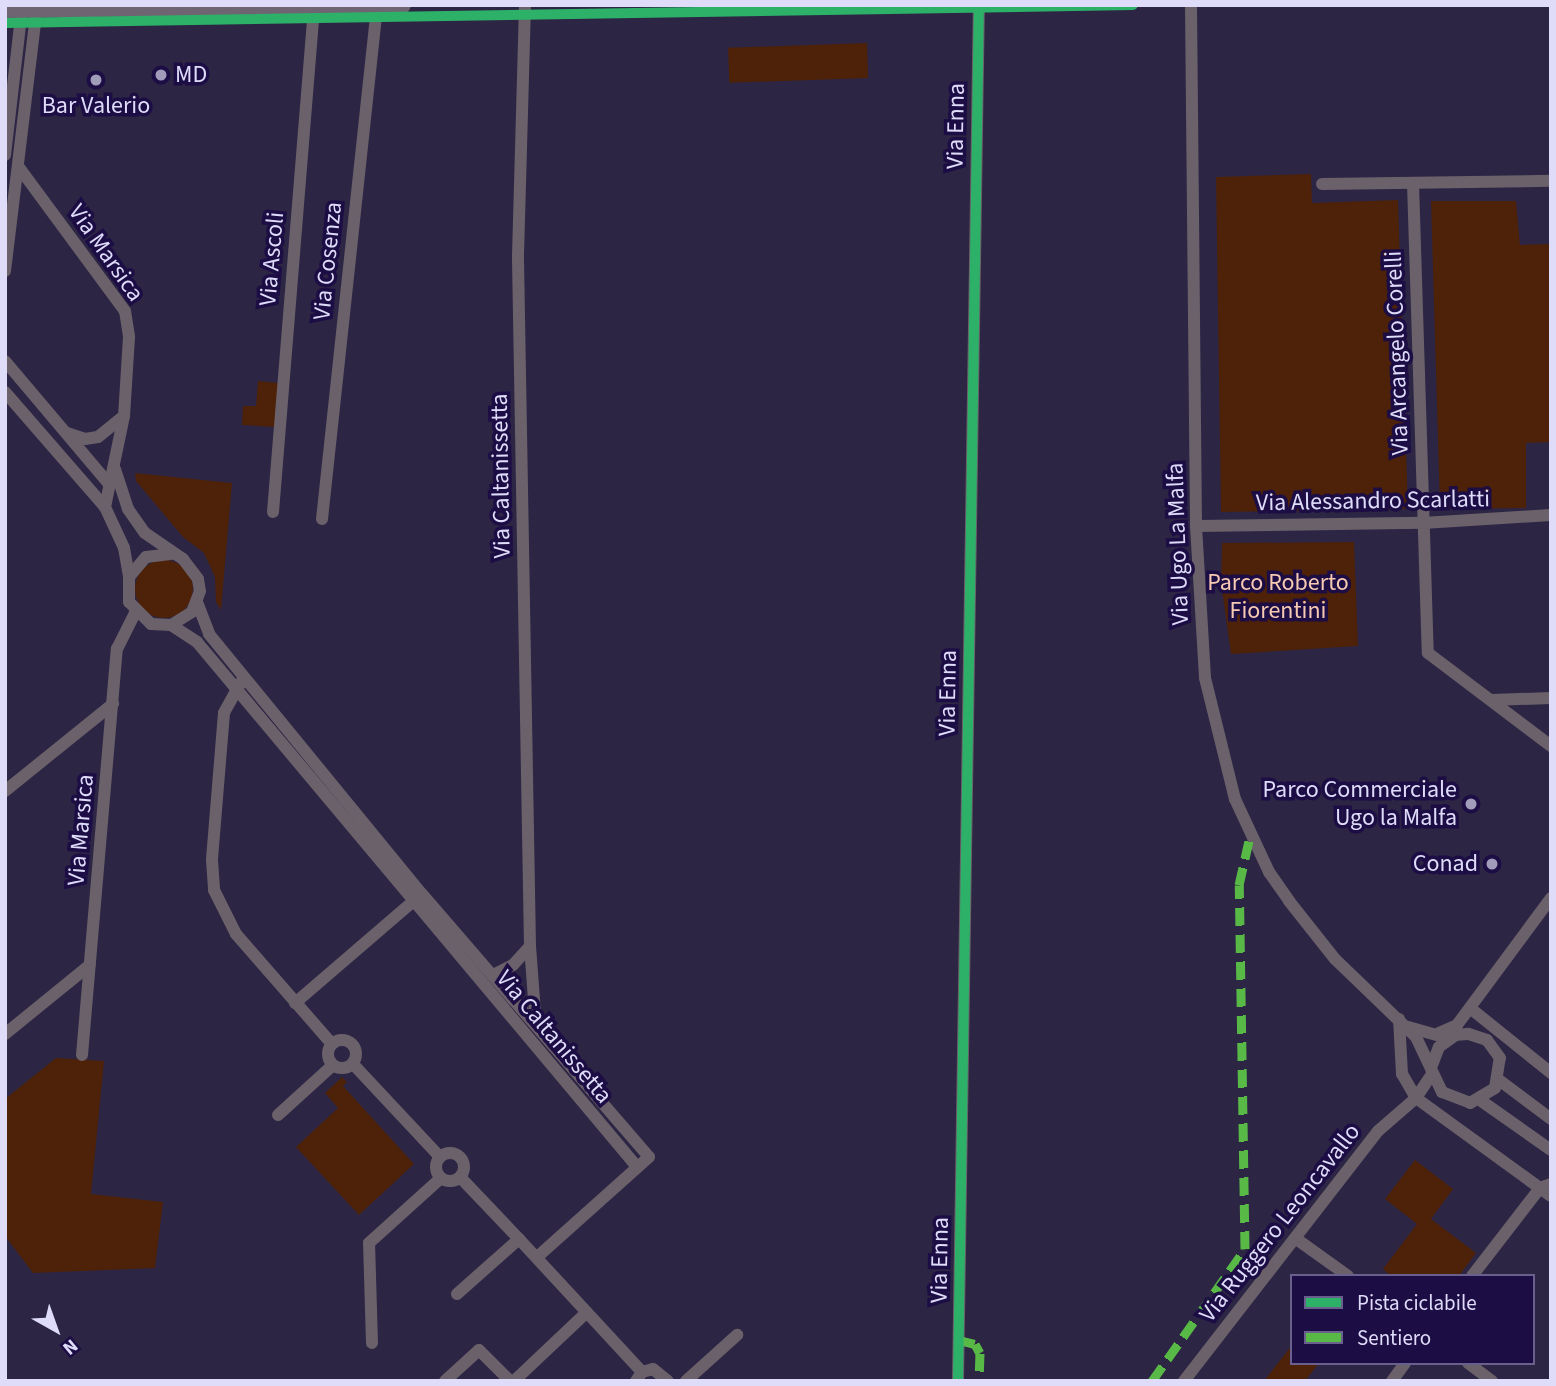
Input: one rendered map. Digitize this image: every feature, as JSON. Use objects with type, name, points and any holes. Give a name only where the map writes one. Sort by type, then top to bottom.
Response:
[{"type":"street","points":[[25,8],[314,8],[402,5]]},
{"type":"street","name":"Via Caltanissetta","points":[[525,5],[518,259],[530,946],[536,1026]]},
{"type":"street","name":"Via Enna","points":[[958,1381],[979,5]]},
{"type":"street","name":"Via Ugo La Malfa","points":[[1191,5],[1196,526],[1205,678],[1235,799],[1269,872],[1311,931],[1404,1023],[1450,1099],[1480,1100],[1551,1150]]},
{"type":"street","name":"Via Cosenza","points":[[322,519],[377,7]]},
{"type":"street","points":[[5,155],[25,8]]},
{"type":"street","points":[[5,271],[18,166],[25,8]]},
{"type":"street","name":"Via Ascoli","points":[[273,512],[314,8]]},
{"type":"street","name":"Via Marsica","points":[[18,166],[125,311],[129,337],[124,416],[105,507]]},
{"type":"street","points":[[1322,184],[1551,181]]},
{"type":"street","name":"Via Arcangelo Corelli","points":[[1413,183],[1429,653],[1491,700]]},
{"type":"street","points":[[5,361],[109,484]]},
{"type":"street","points":[[28,388],[9,396],[105,507],[124,548],[129,577],[127,589],[135,613],[151,624],[171,625],[182,621],[197,603],[200,591],[193,567],[172,554],[146,557],[129,577]]},
{"type":"street","points":[[66,433],[85,439],[98,437],[124,416]]},
{"type":"street","name":"Via Marsica","points":[[115,469],[128,509],[145,533],[172,554]]},
{"type":"street","name":"Via Alessandro Scarlatti","points":[[1196,526],[1423,523],[1551,515]]},
{"type":"street","name":"Via Caltanissetta","points":[[197,603],[209,634],[422,894],[649,1157],[537,1257]]},
{"type":"street","name":"Via Marsica","points":[[82,1055],[118,642],[135,613]]},
{"type":"street","name":"Via Caltanissetta","points":[[171,625],[192,638],[237,688],[412,903],[637,1167]]},
{"type":"street","points":[[245,676],[224,713],[212,860],[214,890],[236,934],[332,1044]]},
{"type":"street","points":[[1491,700],[1551,698]]},
{"type":"street","points":[[1491,700],[1551,746]]},
{"type":"street","points":[[5,791],[113,704]]},
{"type":"street","points":[[295,1003],[422,894]]},
{"type":"street","points":[[1427,1033],[1450,1029],[1467,1012],[1551,898]]},
{"type":"street","name":"Via Caltanissetta","points":[[494,975],[513,965],[530,946]]},
{"type":"street","points":[[5,1034],[90,965]]},
{"type":"street","points":[[1416,1098],[1432,1070],[1439,1047],[1461,1035],[1467,1012]]},
{"type":"street","points":[[1467,1012],[1551,1073]]},
{"type":"street","points":[[1404,1023],[1402,1074],[1416,1098],[1547,1189],[1474,1274]]},
{"type":"street","name":"Via Ugo La Malfa","points":[[1404,1023],[1427,1033],[1461,1035],[1494,1048],[1500,1058],[1499,1080]]},
{"type":"street","points":[[345,1040],[353,1044],[356,1056],[352,1064],[341,1068],[333,1065],[328,1052],[332,1044],[345,1040]]},
{"type":"street","points":[[352,1064],[440,1157]]},
{"type":"street","points":[[278,1115],[333,1065]]},
{"type":"street","points":[[1480,1100],[1499,1080],[1551,1119]]},
{"type":"street","name":"Via Ruggero Leoncavallo","points":[[1184,1381],[1378,1131],[1416,1098]]},
{"type":"street","points":[[448,1153],[460,1158],[464,1165],[460,1177],[448,1182],[441,1178],[436,1166],[440,1157],[448,1153]]},
{"type":"street","points":[[460,1177],[587,1312],[639,1377],[659,1370],[668,1381]]},
{"type":"street","points":[[372,1343],[369,1243],[441,1178]]},
{"type":"street","points":[[1295,1238],[1345,1274]]},
{"type":"street","points":[[457,1294],[519,1239]]},
{"type":"street","points":[[445,1381],[479,1350],[512,1381],[587,1312]]},
{"type":"street","points":[[686,1381],[737,1335]]},
{"type":"street","points":[[1392,1381],[1404,1365]]},
{"type":"street","points":[[1471,1365],[1492,1381]]},
{"type":"green space","points":[[867,43],[868,78],[729,83],[728,48]]},
{"type":"green space","points":[[1311,174],[1312,203],[1398,200],[1408,509],[1221,512],[1216,177]]},
{"type":"green space","points":[[1431,201],[1516,201],[1520,245],[1551,244],[1551,442],[1526,443],[1526,508],[1440,509]]},
{"type":"green space","points":[[258,381],[279,383],[275,427],[242,425],[243,406],[256,406]]},
{"type":"green space","points":[[135,473],[232,483],[221,610],[216,602],[215,577],[204,553],[183,537],[136,481]]},
{"type":"green space","name":"Parco Roberto Fiorentini","points":[[1354,542],[1358,646],[1231,654],[1221,582],[1222,543]]},
{"type":"green space","points":[[158,560],[170,560],[185,568],[193,583],[193,595],[185,610],[170,618],[158,618],[143,610],[135,595],[135,583],[143,568]]},
{"type":"green space","points":[[56,1058],[104,1061],[91,1194],[163,1202],[155,1268],[33,1273],[5,1236],[5,1099]]},
{"type":"green space","points":[[342,1077],[347,1082],[343,1086],[414,1164],[359,1215],[296,1147],[338,1108],[325,1093]]},
{"type":"green space","points":[[1415,1160],[1453,1189],[1431,1219],[1476,1253],[1460,1274],[1389,1274],[1383,1269],[1417,1224],[1385,1199]]},
{"type":"green space","points":[[1290,1348],[1290,1365],[1317,1365],[1305,1381],[1264,1381]]},
{"type":"marked path","points":[[1152,1381],[1245,1249],[1239,885],[1250,836]]},
{"type":"marked path","points":[[959,1340],[975,1344],[980,1353],[979,1381]]},
{"type":"cycle path","points":[[958,1381],[979,5]]},
{"type":"cycle path","points":[[5,23],[1133,5]]},
{"type":"place","name":"MD","points":[[161,75]]},
{"type":"place","name":"Bar Valerio","points":[[96,80]]},
{"type":"place","name":"Parco Commerciale Ugo la Malfa","points":[[1471,804]]},
{"type":"place","name":"Conad","points":[[1492,864]]}]
